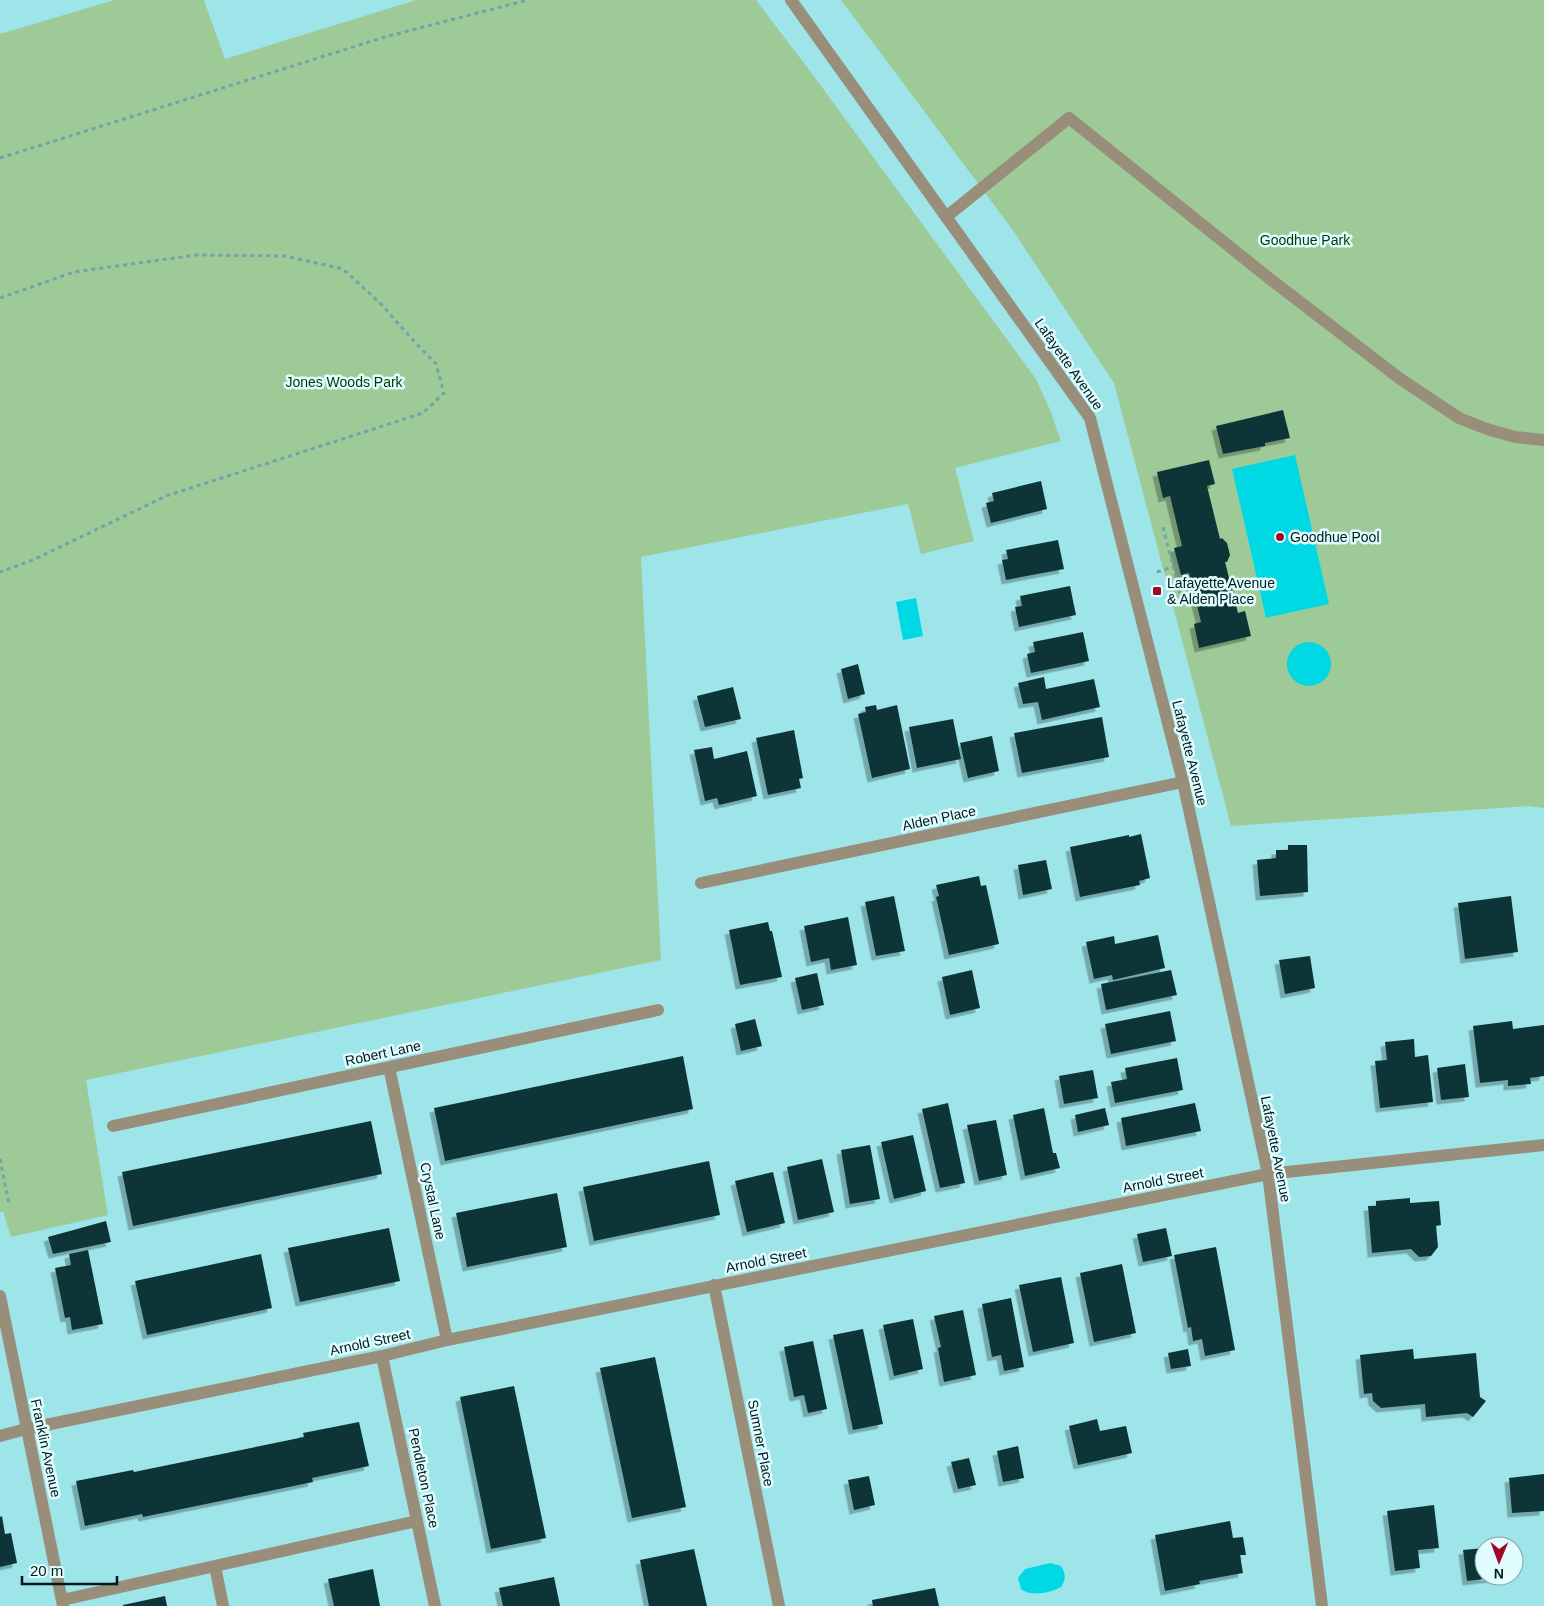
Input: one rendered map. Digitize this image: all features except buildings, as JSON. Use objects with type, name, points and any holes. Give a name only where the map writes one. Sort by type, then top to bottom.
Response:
[{"type":"street","name":"Lafayette Avenue","points":[[791,0],[1090,418],[1183,782],[1268,1174],[1322,1606]]},
{"type":"street","points":[[946,217],[1069,118],[1270,279],[1399,378],[1459,418],[1506,434],[1544,440]]},
{"type":"street","name":"Alden Place","points":[[701,883],[1183,782]]},
{"type":"street","name":"Robert Lane","points":[[113,1126],[658,1010]]},
{"type":"street","name":"Crystal Lane","points":[[389,1067],[447,1340]]},
{"type":"street","name":"Arnold Street","points":[[0,1436],[26,1429],[382,1356],[447,1340],[1268,1174],[1544,1144]]},
{"type":"street","name":"Sumner Place","points":[[714,1285],[779,1606]]},
{"type":"street","name":"Franklin Avenue","points":[[0,1296],[62,1603]]},
{"type":"street","name":"Pendleton Place","points":[[382,1356],[436,1606]]},
{"type":"street","points":[[62,1603],[417,1520]]},
{"type":"street","points":[[214,1566],[223,1606]]},
{"type":"path","points":[[0,158],[388,36],[528,0]]},
{"type":"path","points":[[0,298],[74,272],[196,255],[285,256],[343,269],[382,305],[436,364],[444,393],[423,413],[166,496],[33,560],[0,572]]},
{"type":"path","points":[[1163,527],[1181,598]]},
{"type":"path","points":[[1157,572],[1173,567]]},
{"type":"path","points":[[0,1159],[9,1204]]},
{"type":"green space","name":"Jones Woods Park","points":[[114,0],[204,0],[225,59],[416,0],[756,0],[1036,379],[1061,441],[955,468],[974,541],[921,554],[908,504],[641,557],[661,960],[86,1080],[108,1215],[11,1237],[3,1212],[0,1212],[0,34]]},
{"type":"green space","name":"Goodhue Park","points":[[841,0],[1544,0],[1544,808],[1528,806],[1231,826],[1114,383],[1012,229]]},
{"type":"water","name":"Goodhue Pool","points":[[1295,455],[1329,604],[1266,618],[1232,469]]},
{"type":"water","points":[[916,598],[923,636],[903,640],[896,602]]},
{"type":"water","points":[[1305,642],[1313,642],[1325,648],[1331,664],[1325,680],[1313,686],[1305,686],[1293,680],[1287,668],[1287,660],[1293,648]]},
{"type":"water","points":[[1050,1563],[1061,1566],[1063,1569],[1065,1576],[1061,1587],[1041,1593],[1030,1593],[1021,1589],[1018,1578],[1025,1569]]},
{"type":"place","name":"Goodhue Pool","points":[[1280,537]]},
{"type":"place","name":"Lafayette Avenue & Alden Place","points":[[1157,591]]}]
